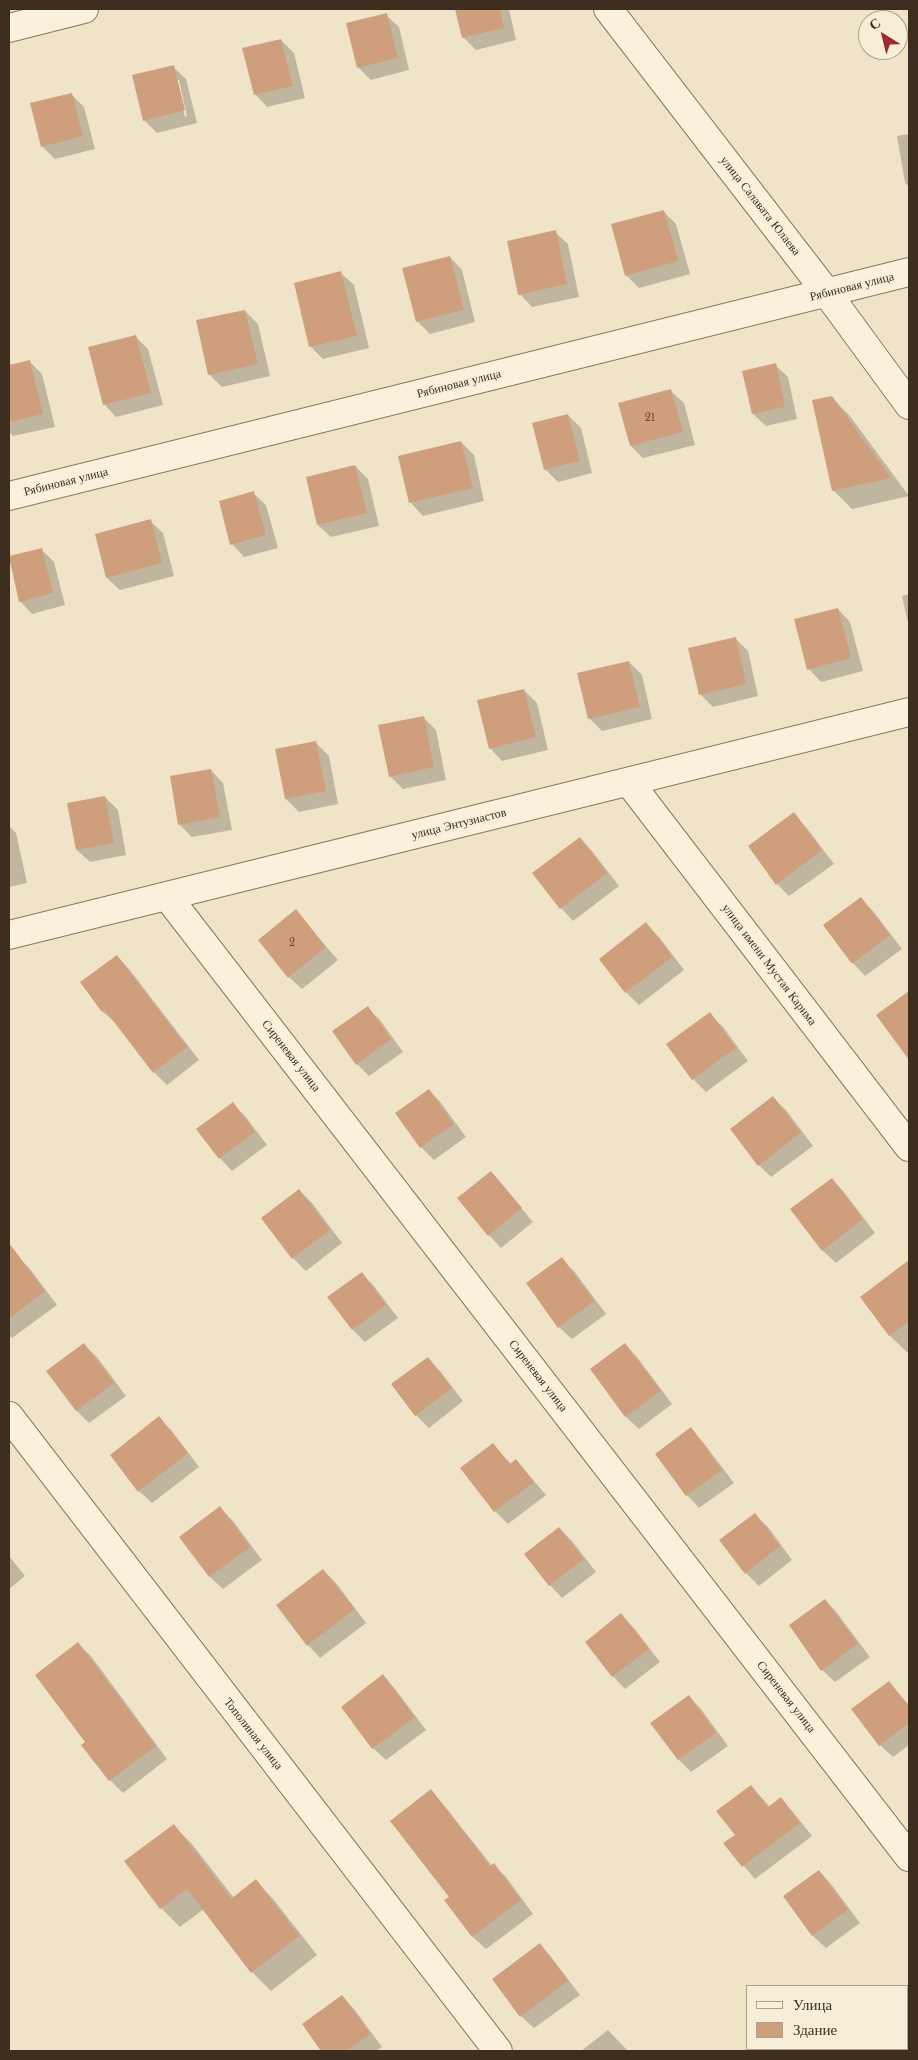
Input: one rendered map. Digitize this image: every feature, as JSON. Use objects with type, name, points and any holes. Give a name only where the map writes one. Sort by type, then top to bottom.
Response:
[{"type":"street","points":[[9,28],[84,9]]},
{"type":"street","name":"улица Салавата Юлаева","points":[[608,9],[827,293],[909,405]]},
{"type":"street","name":"Рябиновая улица","points":[[9,496],[909,272]]},
{"type":"street","name":"улица Энтузиастов","points":[[9,935],[909,712]]},
{"type":"street","name":"улица имени Мустая Карима","points":[[629,782],[909,1147]]},
{"type":"street","name":"Сиреневая улица","points":[[167,896],[909,1857]]},
{"type":"street","name":"Тополиная улица","points":[[9,1416],[498,2051]]},
{"type":"building","points":[[455,9],[500,9],[504,28],[462,38]]},
{"type":"building","points":[[387,13],[398,58],[357,68],[346,23]]},
{"type":"building","points":[[281,39],[293,86],[254,95],[242,48]]},
{"type":"building","points":[[174,65],[185,110],[143,121],[132,75]]},
{"type":"building","points":[[72,93],[83,136],[41,147],[30,103]]},
{"type":"building","points":[[664,210],[678,261],[625,276],[611,224]]},
{"type":"building","points":[[556,230],[567,284],[518,295],[507,241]]},
{"type":"building","points":[[450,256],[464,310],[416,322],[402,268]]},
{"type":"building","points":[[341,271],[357,336],[309,347],[294,283]]},
{"type":"building","points":[[245,310],[258,364],[208,375],[196,320]]},
{"type":"building","points":[[136,335],[151,393],[103,405],[88,347]]},
{"type":"building","points":[[30,360],[43,414],[9,422],[9,365]]},
{"type":"building","points":[[776,363],[785,407],[752,414],[742,371]]},
{"type":"building","points":[[671,389],[683,432],[630,446],[618,403]]},
{"type":"building","points":[[832,396],[891,478],[832,491],[812,400]]},
{"type":"building","points":[[568,414],[580,461],[544,470],[532,423]]},
{"type":"building","points":[[461,441],[473,488],[409,503],[398,456]]},
{"type":"building","points":[[355,465],[367,513],[317,525],[306,477]]},
{"type":"building","points":[[254,491],[266,535],[230,545],[219,501]]},
{"type":"building","points":[[151,519],[162,563],[106,578],[95,534]]},
{"type":"building","points":[[42,548],[53,593],[19,602],[9,556]]},
{"type":"building","points":[[838,608],[851,658],[807,670],[794,619]]},
{"type":"building","points":[[736,637],[746,684],[699,695],[688,648]]},
{"type":"building","points":[[629,661],[640,707],[588,719],[577,673]]},
{"type":"building","points":[[524,689],[536,737],[489,749],[477,700]]},
{"type":"building","points":[[424,716],[434,767],[389,777],[378,725]]},
{"type":"building","points":[[316,741],[326,791],[285,799],[275,749]]},
{"type":"building","points":[[211,769],[220,817],[178,825],[170,776]]},
{"type":"building","points":[[105,796],[114,843],[76,850],[67,803]]},
{"type":"building","points":[[794,812],[822,850],[776,885],[748,846]]},
{"type":"building","points":[[580,837],[607,873],[560,909],[532,873]]},
{"type":"building","points":[[861,897],[890,935],[852,964],[823,925]]},
{"type":"building","points":[[296,909],[326,947],[288,978],[258,940]]},
{"type":"building","points":[[646,922],[673,957],[625,993],[599,959]]},
{"type":"building","points":[[117,955],[187,1047],[153,1073],[105,1010],[102,1012],[80,982]]},
{"type":"building","points":[[909,991],[909,1060],[876,1015]]},
{"type":"building","points":[[368,1006],[391,1039],[356,1065],[332,1031]]},
{"type":"building","points":[[710,1012],[736,1048],[692,1080],[666,1044]]},
{"type":"building","points":[[429,1089],[454,1124],[420,1148],[395,1113]]},
{"type":"building","points":[[773,1096],[801,1133],[758,1166],[730,1129]]},
{"type":"building","points":[[233,1102],[255,1132],[219,1159],[196,1129]]},
{"type":"building","points":[[491,1171],[522,1208],[488,1236],[457,1198]]},
{"type":"building","points":[[832,1178],[863,1219],[822,1251],[790,1209]]},
{"type":"building","points":[[299,1189],[330,1230],[292,1259],[261,1218]]},
{"type":"building","points":[[9,1243],[45,1291],[9,1319]]},
{"type":"building","points":[[562,1257],[594,1301],[558,1328],[526,1283]]},
{"type":"building","points":[[909,1260],[909,1321],[889,1336],[860,1297]]},
{"type":"building","points":[[362,1272],[386,1305],[352,1330],[327,1297]]},
{"type":"building","points":[[84,1343],[114,1383],[76,1411],[46,1371]]},
{"type":"building","points":[[625,1343],[661,1391],[625,1417],[590,1369]]},
{"type":"building","points":[[428,1357],[452,1388],[415,1416],[391,1384]]},
{"type":"building","points":[[159,1416],[188,1453],[138,1492],[110,1455]]},
{"type":"building","points":[[691,1427],[722,1470],[686,1496],[655,1454]]},
{"type":"building","points":[[493,1443],[510,1464],[516,1459],[534,1482],[494,1512],[460,1468]]},
{"type":"building","points":[[220,1506],[250,1547],[209,1577],[179,1537]]},
{"type":"building","points":[[755,1513],[780,1546],[745,1574],[719,1540]]},
{"type":"building","points":[[559,1527],[584,1559],[549,1586],[524,1554]]},
{"type":"building","points":[[323,1569],[355,1609],[307,1646],[276,1605]]},
{"type":"building","points":[[825,1599],[858,1644],[821,1671],[789,1625]]},
{"type":"building","points":[[621,1613],[649,1649],[612,1677],[585,1642]]},
{"type":"building","points":[[78,1642],[156,1746],[109,1781],[81,1745],[85,1742],[35,1675]]},
{"type":"building","points":[[383,1674],[415,1717],[372,1749],[341,1707]]},
{"type":"building","points":[[889,1681],[909,1707],[909,1723],[879,1746],[851,1709]]},
{"type":"building","points":[[689,1695],[716,1733],[678,1760],[650,1723]]},
{"type":"building","points":[[751,1785],[768,1807],[781,1797],[800,1823],[742,1867],[723,1843],[735,1835],[716,1811]]},
{"type":"building","points":[[431,1789],[490,1866],[494,1863],[521,1900],[472,1937],[444,1900],[449,1897],[390,1821]]},
{"type":"building","points":[[174,1824],[231,1899],[256,1879],[299,1936],[251,1973],[187,1889],[160,1909],[124,1861]]},
{"type":"building","points":[[819,1870],[848,1910],[812,1936],[783,1896]]},
{"type":"building","points":[[540,1943],[568,1981],[520,2017],[492,1979]]},
{"type":"building","points":[[342,1995],[371,2034],[346,2051],[321,2051],[302,2024]]}]
